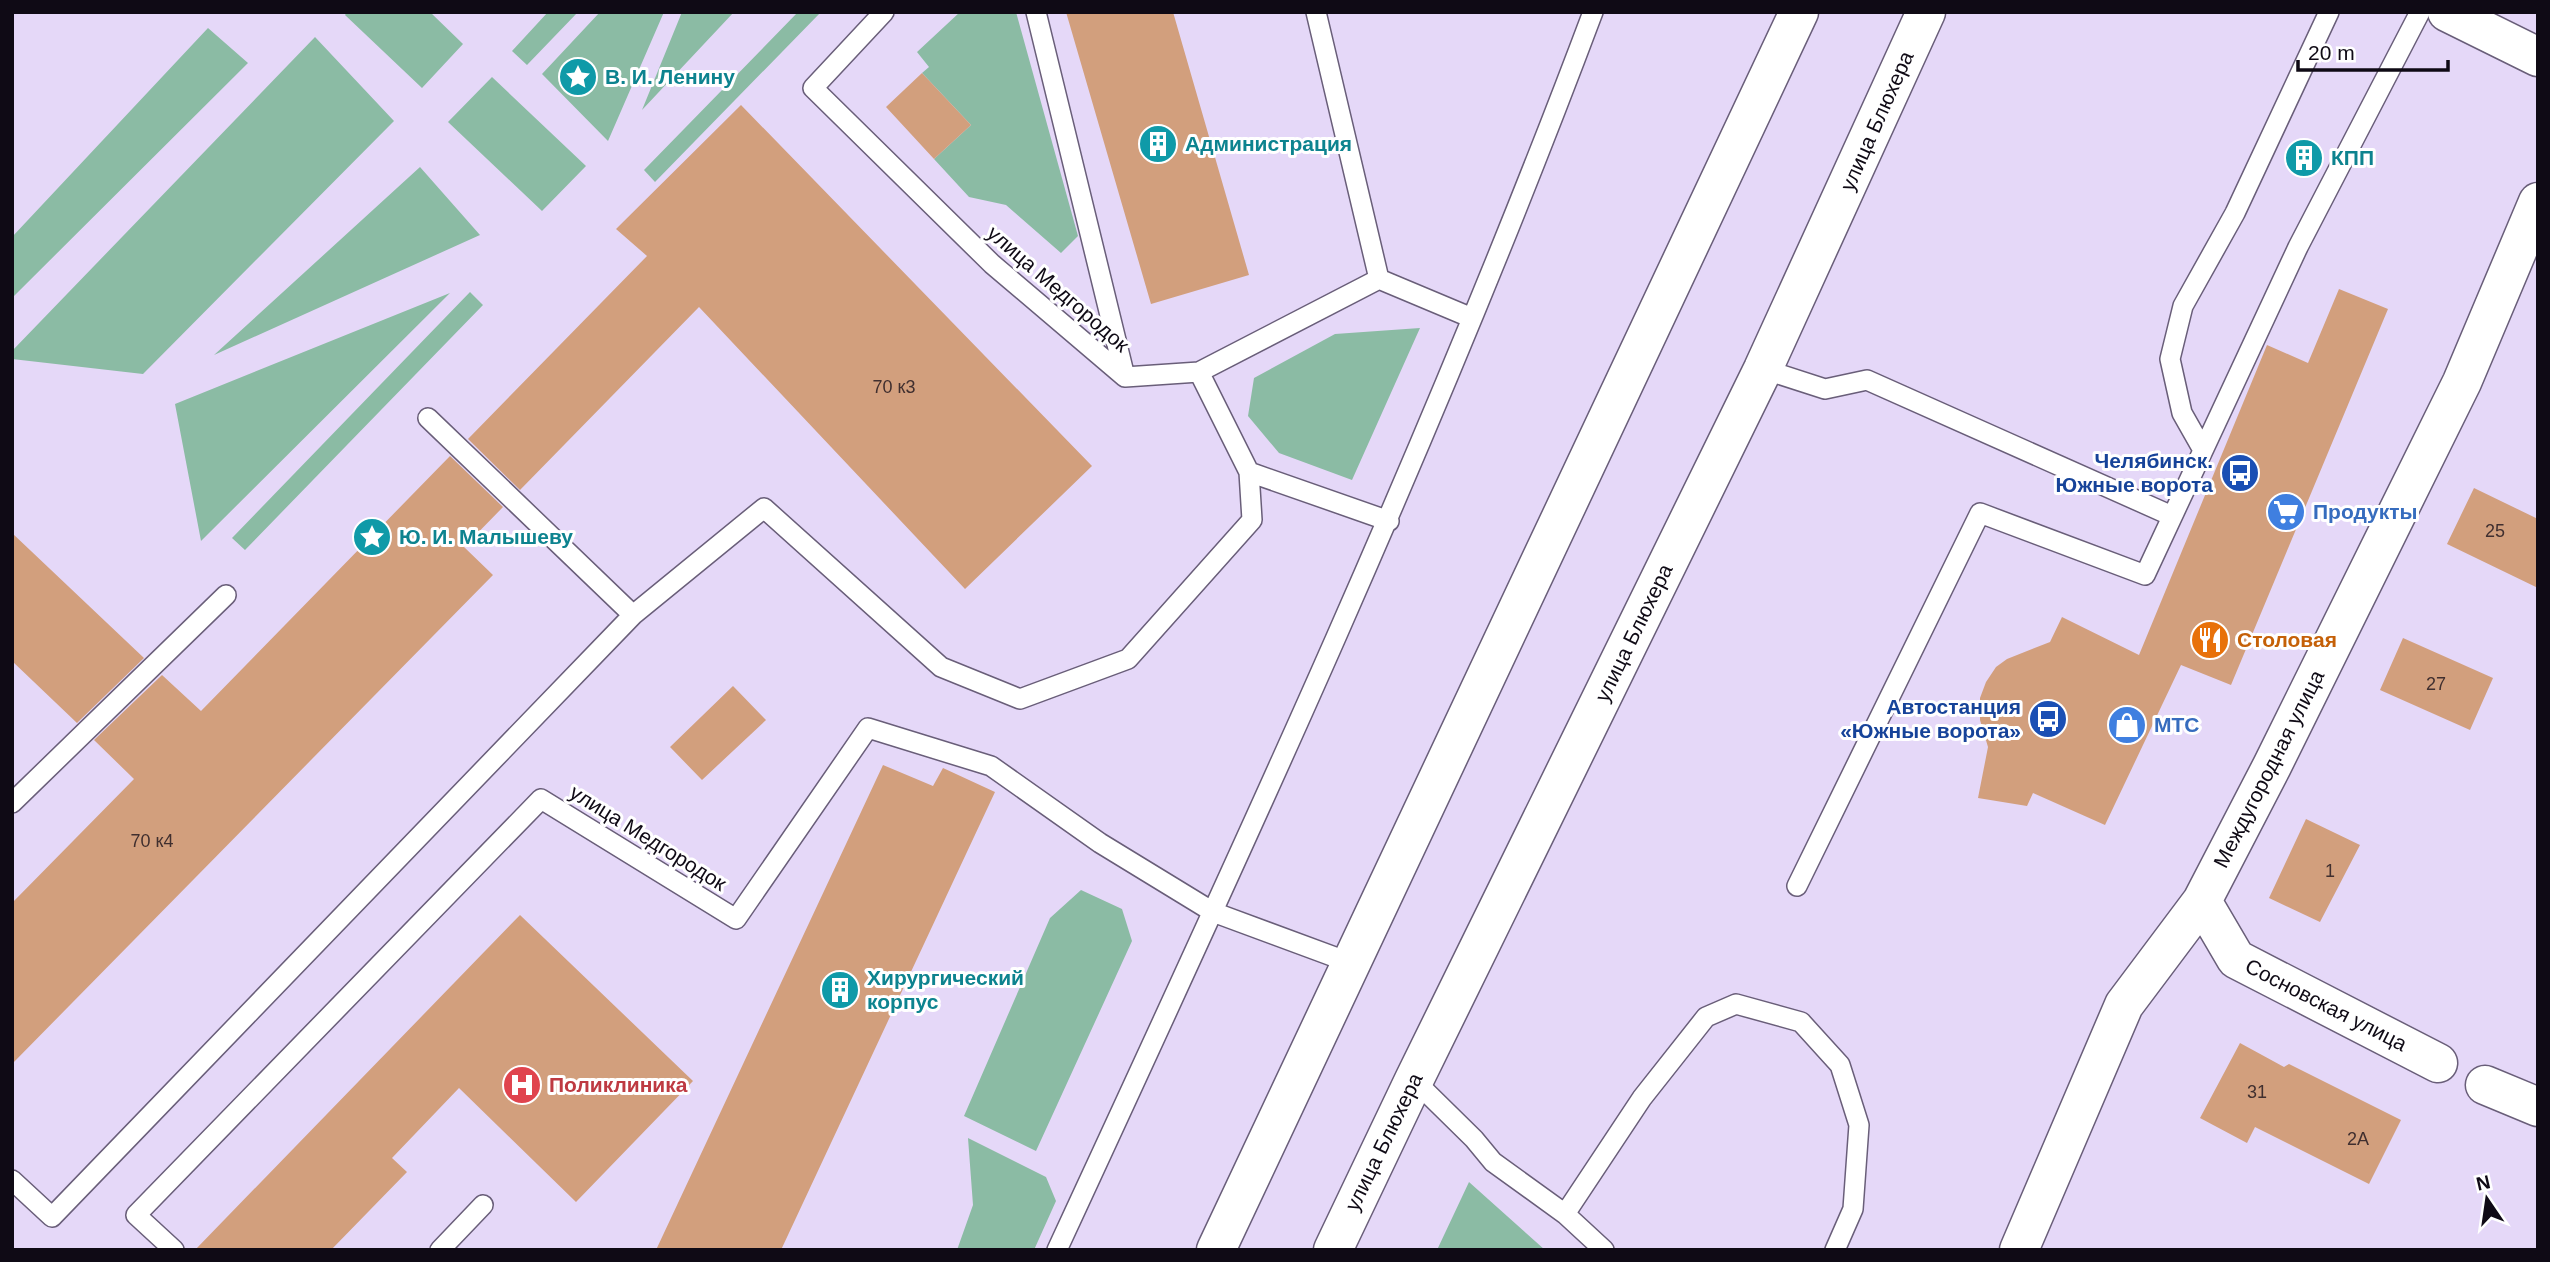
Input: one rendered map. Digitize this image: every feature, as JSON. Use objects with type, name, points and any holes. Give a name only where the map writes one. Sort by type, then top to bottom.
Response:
[{"type":"main road","points":[[1216,1250],[1799,12]]},
{"type":"main road","name":"улица Блюхера","points":[[1333,1250],[1763,369],[1926,12]]},
{"type":"main road","points":[[2447,12],[2538,57]]},
{"type":"main road","name":"Междугородная улица","points":[[2019,1250],[2124,1005],[2202,901],[2272,766],[2462,382],[2538,202]]},
{"type":"main road","name":"Сосновская улица","points":[[2202,901],[2236,959],[2438,1063]]},
{"type":"main road","points":[[2485,1084],[2538,1107]]},
{"type":"lane","name":"улица Медгородок","points":[[884,12],[813,88],[992,264],[1125,377],[1199,372]]},
{"type":"lane","points":[[1036,12],[1125,377]]},
{"type":"lane","points":[[1316,12],[1379,279]]},
{"type":"lane","points":[[1057,1250],[1213,912],[1388,521],[1543,145],[1593,12]]},
{"type":"lane","points":[[2203,450],[2182,413],[2170,359],[2183,306],[2235,214],[2329,12]]},
{"type":"lane","points":[[1797,886],[1980,513],[2145,575],[2298,247],[2420,12]]},
{"type":"lane","points":[[1379,279],[1472,318]]},
{"type":"lane","points":[[12,1180],[51,1217],[634,615],[764,509],[941,667],[1020,699],[1128,659],[1252,520],[1249,472],[1199,372],[1379,279]]},
{"type":"lane","points":[[1763,369],[1825,389],[1867,380],[2172,516]]},
{"type":"lane","points":[[428,418],[634,615]]},
{"type":"lane","points":[[1249,472],[1388,521]]},
{"type":"lane","points":[[12,803],[226,595]]},
{"type":"lane","name":"улица Медгородок","points":[[174,1250],[136,1215],[541,799],[736,919],[868,729],[991,766],[1100,843],[1213,912],[1351,963]]},
{"type":"lane","points":[[1565,1214],[1642,1098],[1706,1017],[1736,1004],[1801,1022],[1840,1065],[1859,1125],[1853,1209],[1835,1250]]},
{"type":"lane","points":[[1414,1080],[1474,1139],[1493,1162],[1565,1214],[1604,1250]]},
{"type":"lane","points":[[440,1250],[483,1205]]},
{"type":"green space","points":[[347,12],[430,12],[463,44],[422,88],[345,15]]},
{"type":"green space","points":[[548,12],[578,12],[527,65],[512,51]]},
{"type":"green space","points":[[600,12],[664,12],[608,141],[542,74]]},
{"type":"green space","points":[[682,12],[734,12],[642,110]]},
{"type":"green space","points":[[798,12],[821,12],[655,182],[644,170]]},
{"type":"green space","points":[[960,12],[1016,12],[1078,236],[1061,253],[1006,205],[969,197],[934,159],[971,125],[922,73],[929,67],[917,52]]},
{"type":"green space","points":[[208,28],[248,63],[12,298],[12,237]]},
{"type":"green space","points":[[315,37],[394,121],[143,374],[12,359],[12,351]]},
{"type":"green space","points":[[492,77],[586,166],[542,211],[448,122]]},
{"type":"green space","points":[[420,167],[480,235],[214,355]]},
{"type":"green space","points":[[470,292],[483,305],[245,550],[232,538]]},
{"type":"green space","points":[[450,293],[201,541],[175,404]]},
{"type":"green space","points":[[1420,328],[1352,480],[1279,453],[1248,416],[1254,378],[1335,334]]},
{"type":"green space","points":[[1081,890],[1122,909],[1132,941],[1036,1151],[964,1116],[1050,918]]},
{"type":"green space","points":[[968,1138],[1046,1177],[1056,1201],[1034,1250],[957,1250],[973,1205]]},
{"type":"green space","points":[[1469,1182],[1545,1250],[1437,1250]]},
{"type":"building","name":"Администрация","points":[[1066,12],[1173,12],[1249,275],[1151,304]]},
{"type":"building","points":[[922,73],[971,125],[934,159],[886,107]]},
{"type":"building","points":[[741,105],[1092,466],[965,589],[699,307],[520,490],[468,439],[647,256],[616,229]]},
{"type":"building","points":[[2339,289],[2388,309],[2231,685],[2181,665],[2105,825],[2033,793],[2027,806],[1978,798],[1988,747],[1980,720],[1980,698],[1996,667],[2007,659],[2050,642],[2062,617],[2139,655],[2267,345],[2308,363]]},
{"type":"building","points":[[450,456],[503,507],[464,547],[493,575],[12,1064],[12,903],[134,779],[94,740],[162,675],[201,711]]},
{"type":"building","points":[[2474,488],[2538,519],[2538,588],[2447,544]]},
{"type":"building","points":[[12,533],[144,658],[77,723],[12,661]]},
{"type":"building","points":[[2403,638],[2493,678],[2470,730],[2380,690]]},
{"type":"building","points":[[733,686],[766,720],[702,780],[670,747]]},
{"type":"building","name":"Хирургический корпус","points":[[883,765],[933,786],[943,768],[995,792],[781,1250],[656,1250]]},
{"type":"building","points":[[2306,819],[2360,845],[2320,922],[2269,898]]},
{"type":"building","name":"Поликлиника","points":[[520,915],[693,1081],[576,1202],[459,1088],[392,1158],[407,1172],[331,1250],[195,1250]]},
{"type":"building","points":[[2240,1043],[2284,1067],[2289,1064],[2401,1120],[2369,1184],[2255,1127],[2247,1143],[2200,1118]]},
{"type":"place","name":"В. И. Ленину","points":[[578,77]]},
{"type":"place","name":"Администрация","points":[[1158,144]]},
{"type":"place","name":"КПП","points":[[2304,158]]},
{"type":"place","name":"Челябинск. Южные ворота","points":[[2240,473]]},
{"type":"place","name":"Продукты","points":[[2286,512]]},
{"type":"place","name":"Ю. И. Малышеву","points":[[372,537]]},
{"type":"place","name":"Столовая","points":[[2210,640]]},
{"type":"place","name":"Автостанция «Южные ворота»","points":[[2048,719]]},
{"type":"place","name":"МТС","points":[[2127,725]]},
{"type":"place","name":"Хирургический корпус","points":[[840,990]]},
{"type":"place","name":"Поликлиника","points":[[522,1085]]}]
